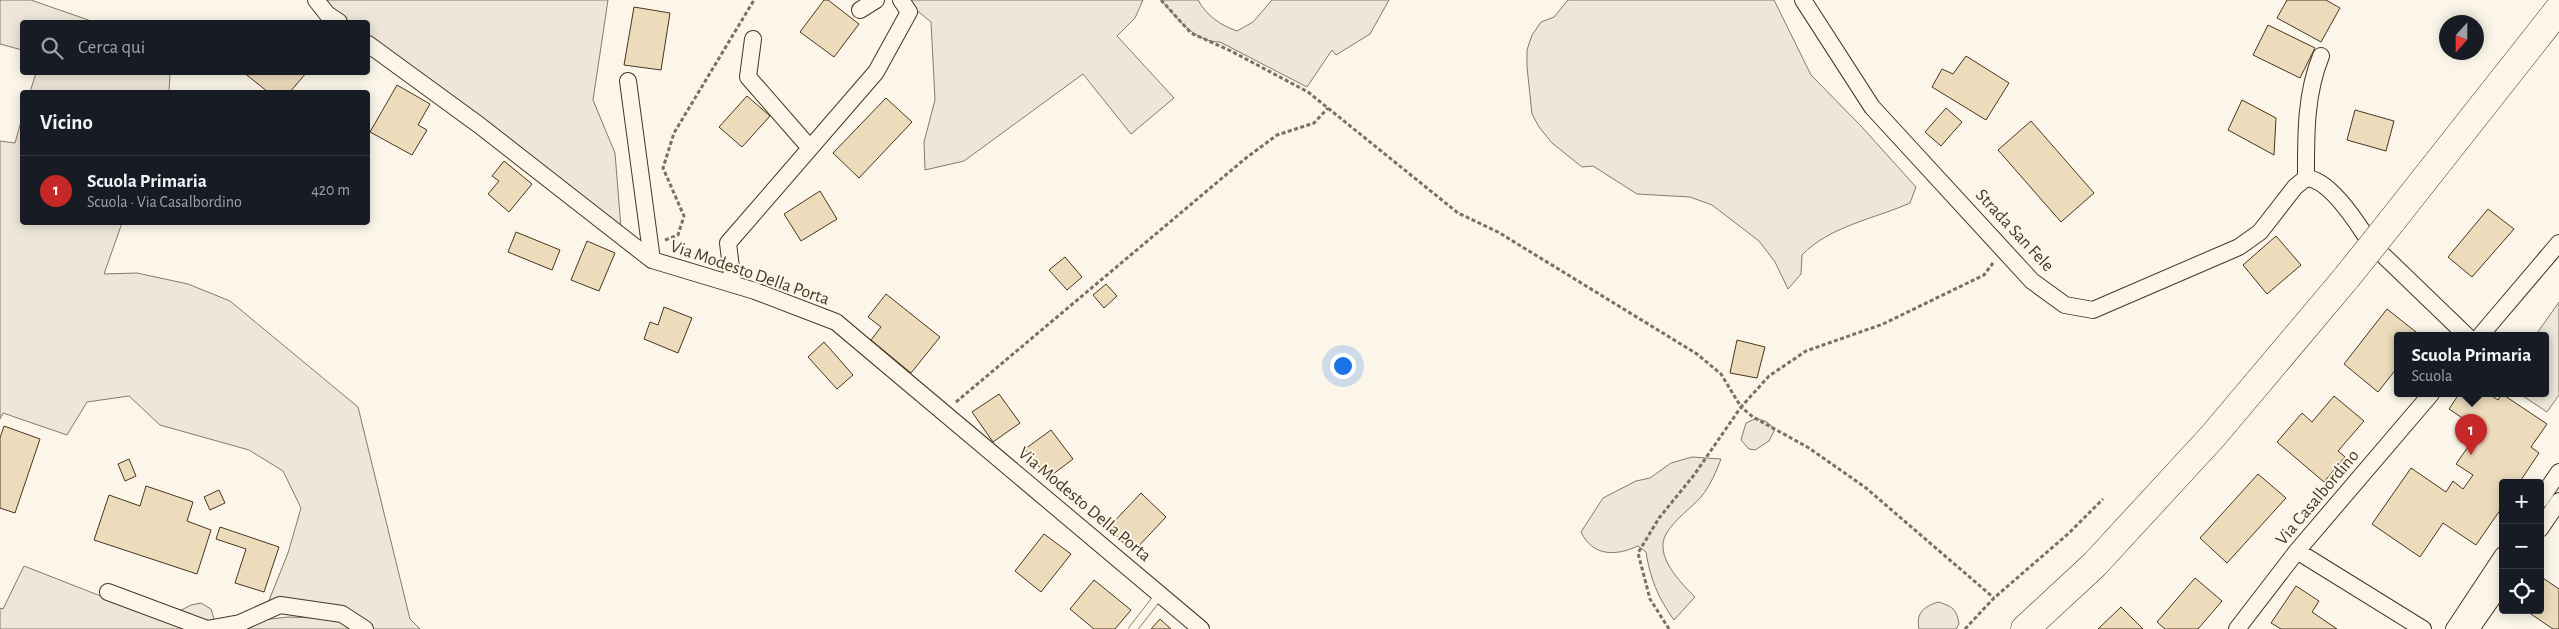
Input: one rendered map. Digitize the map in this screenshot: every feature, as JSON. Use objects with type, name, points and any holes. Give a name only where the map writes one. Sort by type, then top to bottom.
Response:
[{"type":"highway","points":[[2025,629],[2095,564],[2271,370],[2391,222],[2559,9]]},
{"type":"street","points":[[316,0],[327,14],[336,20]]},
{"type":"street","points":[[860,10],[876,0]]},
{"type":"street","points":[[733,284],[728,243],[876,72],[909,12],[900,0]]},
{"type":"street","name":"Strada San Fele","points":[[1803,0],[1872,107],[2032,281],[2064,305],[2093,310],[2239,247],[2260,232],[2295,187],[2306,178]]},
{"type":"street","points":[[753,39],[748,77],[810,148]]},
{"type":"street","name":"Via Modesto Della Porta","points":[[370,45],[651,253],[836,322],[1161,593],[1201,629]]},
{"type":"street","points":[[2321,56],[2312,78],[2308,112],[2306,178],[2314,178],[2345,206],[2365,235]]},
{"type":"street","points":[[628,81],[651,253]]},
{"type":"street","points":[[2483,332],[2559,243]]},
{"type":"street","points":[[2384,256],[2463,332]]},
{"type":"street","name":"Via Casalbordino","points":[[2237,629],[2297,552],[2428,397]]},
{"type":"street","points":[[2544,494],[2559,472]]},
{"type":"street","points":[[2544,524],[2559,502]]},
{"type":"street","points":[[2297,552],[2423,629]]},
{"type":"street","points":[[2441,629],[2454,629],[2499,561]]},
{"type":"street","points":[[2471,629],[2499,589]]},
{"type":"street","points":[[108,592],[207,629],[240,623],[280,605],[342,614],[365,629]]},
{"type":"lane","points":[[1133,629],[1161,593]]},
{"type":"path","points":[[651,253],[678,236],[684,216],[663,168],[674,133],[754,0]]},
{"type":"path","points":[[1161,0],[1191,34],[1231,51],[1300,87],[1458,213],[1498,232],[1697,354],[1721,374],[1741,407],[1753,417],[1809,448],[1866,488],[1994,598]]},
{"type":"path","points":[[944,412],[1246,158],[1277,135],[1314,123],[1328,108]]},
{"type":"path","points":[[1669,629],[1650,599],[1638,553],[1659,518],[1694,475],[1741,407],[1769,376],[1806,351],[1883,324],[1984,275],[2003,248]]},
{"type":"path","points":[[1965,629],[1994,598],[2069,533],[2103,499]]},
{"type":"shaded area","points":[[0,0],[31,0],[88,20],[20,20],[20,49],[0,44]]},
{"type":"shaded area","points":[[322,0],[608,0],[593,100],[615,153],[621,228],[370,38],[370,20],[347,20]]},
{"type":"shaded area","points":[[904,0],[1143,0],[1135,18],[1117,36],[1174,98],[1131,134],[1083,74],[964,161],[925,170],[924,142],[935,100],[931,22]]},
{"type":"shaded area","points":[[1161,0],[1198,0],[1215,19],[1237,31],[1253,22],[1272,0],[1389,0],[1370,34],[1336,55],[1332,50],[1307,87],[1220,42],[1202,38],[1187,28]]},
{"type":"shaded area","points":[[1568,0],[1774,0],[1811,75],[1861,126],[1916,187],[1910,203],[1839,230],[1813,245],[1802,255],[1801,274],[1788,289],[1775,262],[1759,241],[1712,205],[1690,197],[1637,194],[1593,166],[1582,167],[1552,143],[1539,127],[1532,114],[1527,67],[1527,50],[1532,35],[1541,22],[1554,17]]},
{"type":"shaded area","points":[[35,75],[170,75],[169,90],[31,90]]},
{"type":"shaded area","points":[[20,125],[20,225],[121,225],[104,274],[137,273],[188,284],[230,301],[358,407],[410,619],[420,629],[370,629],[268,603],[288,553],[301,508],[283,471],[249,450],[160,425],[129,396],[87,402],[67,435],[3,413],[0,419],[0,141],[15,143]]},
{"type":"shaded area","points":[[2559,302],[2559,395],[2547,412],[2524,397],[2549,397],[2549,332],[2538,332]]},
{"type":"shaded area","points":[[1755,419],[1767,422],[1774,431],[1769,441],[1755,450],[1749,449],[1741,440],[1746,423]]},
{"type":"shaded area","points":[[1692,457],[1721,459],[1704,493],[1674,524],[1666,534],[1663,542],[1663,551],[1670,568],[1695,597],[1674,620],[1663,604],[1656,587],[1646,552],[1638,546],[1613,553],[1599,550],[1586,540],[1581,532],[1603,498],[1636,481],[1650,478],[1671,463]]},
{"type":"shaded area","points":[[24,566],[162,620],[191,605],[201,603],[211,609],[215,622],[229,629],[0,629],[0,608],[3,609]]},
{"type":"shaded area","points":[[1938,602],[1953,609],[1957,615],[1959,624],[1956,629],[1919,629],[1918,623],[1922,611]]},
{"type":"shaded area","points":[[288,617],[332,620],[358,629],[238,629],[263,620]]},
{"type":"building","points":[[824,0],[828,0],[859,24],[834,57],[800,32]]},
{"type":"building","points":[[2287,0],[2326,0],[2340,8],[2321,42],[2277,18]]},
{"type":"building","points":[[634,7],[670,13],[661,70],[624,65]]},
{"type":"building","points":[[2268,25],[2315,48],[2300,78],[2253,55]]},
{"type":"building","points":[[1966,56],[2009,83],[1986,120],[1932,87],[1942,69],[1953,74]]},
{"type":"building","points":[[247,75],[304,75],[292,90],[266,90]]},
{"type":"building","points":[[397,85],[430,104],[418,125],[427,130],[412,155],[370,132]]},
{"type":"building","points":[[747,96],[770,116],[742,147],[719,127]]},
{"type":"building","points":[[886,98],[912,122],[859,178],[833,153]]},
{"type":"building","points":[[2242,100],[2276,118],[2274,155],[2228,130]]},
{"type":"building","points":[[1946,108],[1962,122],[1941,146],[1925,132]]},
{"type":"building","points":[[2355,110],[2394,121],[2386,151],[2347,140]]},
{"type":"building","points":[[2031,121],[2094,193],[2061,222],[1998,150]]},
{"type":"building","points":[[504,161],[532,184],[509,212],[488,194],[499,181],[492,176]]},
{"type":"building","points":[[820,191],[837,219],[801,241],[784,214]]},
{"type":"building","points":[[2488,209],[2514,229],[2472,277],[2448,257]]},
{"type":"building","points":[[516,232],[560,250],[552,270],[508,252]]},
{"type":"building","points":[[2276,236],[2301,265],[2267,294],[2243,265]]},
{"type":"building","points":[[587,241],[615,253],[599,291],[571,280]]},
{"type":"building","points":[[1065,257],[1082,277],[1067,290],[1049,270]]},
{"type":"building","points":[[1106,284],[1117,296],[1104,308],[1093,295]]},
{"type":"building","points":[[886,294],[940,337],[911,373],[871,340],[881,327],[868,317]]},
{"type":"building","points":[[664,307],[692,318],[678,353],[644,339],[650,322],[658,325]]},
{"type":"building","points":[[2387,309],[2416,332],[2394,332],[2394,372],[2378,392],[2344,364]]},
{"type":"building","points":[[1737,340],[1765,347],[1757,378],[1730,373]]},
{"type":"building","points":[[824,342],[853,375],[837,389],[808,357]]},
{"type":"building","points":[[999,394],[1020,423],[993,442],[972,412]]},
{"type":"building","points":[[2334,396],[2364,421],[2338,451],[2345,457],[2324,482],[2277,442],[2302,413],[2312,422]]},
{"type":"building","points":[[2457,397],[2494,397],[2498,400],[2500,397],[2506,397],[2547,424],[2531,447],[2539,453],[2522,479],[2499,479],[2499,512],[2476,545],[2443,523],[2420,557],[2372,524],[2411,468],[2446,492],[2453,481],[2463,489],[2473,475],[2456,464],[2480,430],[2449,409]]},
{"type":"building","points":[[4,426],[40,439],[15,513],[0,508],[0,438]]},
{"type":"building","points":[[1051,430],[1073,459],[1048,478],[1025,449]]},
{"type":"building","points":[[129,459],[136,476],[125,481],[118,464]]},
{"type":"building","points":[[2258,474],[2286,498],[2227,563],[2200,538]]},
{"type":"building","points":[[146,486],[193,502],[187,521],[211,530],[197,574],[94,540],[109,495],[140,506]]},
{"type":"building","points":[[219,490],[225,503],[210,510],[204,497]]},
{"type":"building","points":[[1141,493],[1166,517],[1133,552],[1108,528]]},
{"type":"building","points":[[220,527],[279,547],[264,592],[235,583],[246,549],[216,539]]},
{"type":"building","points":[[1044,534],[1071,554],[1041,592],[1015,571]]},
{"type":"building","points":[[2195,578],[2222,601],[2198,629],[2165,629],[2157,622]]},
{"type":"building","points":[[2544,579],[2559,589],[2559,629],[2553,629],[2531,614],[2544,614]]},
{"type":"building","points":[[1094,580],[1131,610],[1115,629],[1094,629],[1070,609]]},
{"type":"building","points":[[2296,586],[2319,601],[2312,612],[2337,629],[2281,629],[2271,623]]},
{"type":"building","points":[[2121,607],[2143,629],[2098,629]]},
{"type":"building","points":[[1160,619],[1171,629],[1151,629]]},
{"type":"place","name":"Scuola Primaria","points":[[2471,455]]}]
